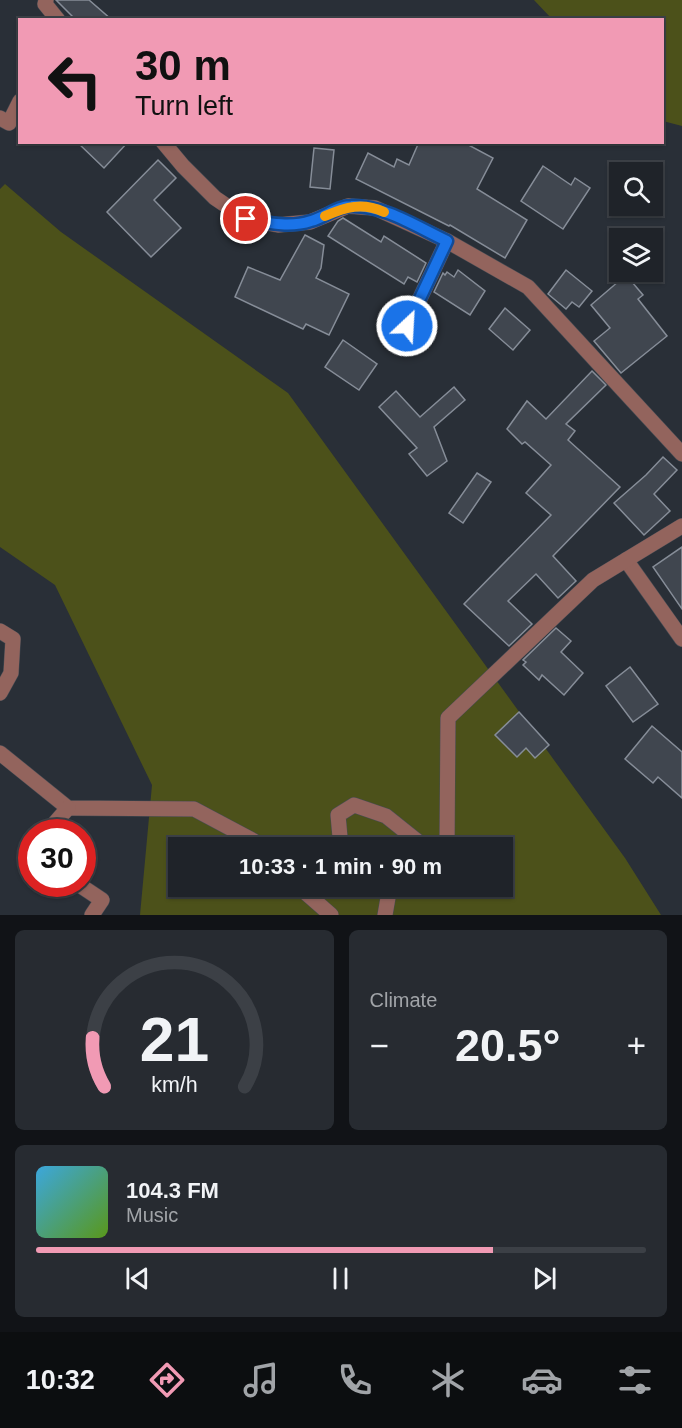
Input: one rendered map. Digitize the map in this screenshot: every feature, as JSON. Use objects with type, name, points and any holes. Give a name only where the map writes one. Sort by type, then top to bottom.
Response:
[{"type":"street","points":[[46,0],[45,4],[56,18]]},
{"type":"street","points":[[0,118],[9,123],[18,105]]},
{"type":"street","points":[[165,144],[215,198],[246,219],[278,225],[310,222],[348,206],[375,208],[447,241],[528,287],[682,454]]},
{"type":"street","points":[[407,326],[447,241]]},
{"type":"street","points":[[447,837],[448,718],[593,580],[682,526]]},
{"type":"street","points":[[626,560],[682,639]]},
{"type":"street","points":[[0,631],[12,639],[11,673],[0,693]]},
{"type":"street","points":[[0,753],[68,808],[194,809],[245,837]]},
{"type":"street","points":[[340,837],[338,815],[354,805],[386,816],[412,837]]},
{"type":"street","points":[[58,819],[68,808]]},
{"type":"street","points":[[92,915],[102,900],[96,896]]},
{"type":"street","points":[[311,897],[331,915]]},
{"type":"street","points":[[385,915],[388,897]]},
{"type":"green space","points":[[534,0],[682,0],[682,126],[664,121],[664,18],[551,18]]},
{"type":"green space","points":[[5,184],[61,232],[288,393],[625,858],[661,915],[140,915],[152,785],[55,585],[0,547],[0,189]]},
{"type":"building","points":[[56,0],[89,0],[110,18],[74,18]]},
{"type":"building","points":[[79,144],[126,144],[104,168]]},
{"type":"building","points":[[418,144],[467,144],[493,158],[477,189],[527,220],[505,258],[450,225],[356,179],[368,153],[394,167],[397,159],[409,165]]},
{"type":"building","points":[[314,148],[334,150],[330,189],[310,187]]},
{"type":"building","points":[[158,160],[176,178],[154,200],[181,228],[151,257],[107,212]]},
{"type":"building","points":[[543,166],[571,185],[575,178],[590,188],[563,229],[521,201]]},
{"type":"building","points":[[343,218],[381,242],[384,236],[426,263],[417,282],[408,277],[404,284],[328,236],[338,221]]},
{"type":"building","points":[[305,235],[324,245],[321,268],[316,278],[349,294],[329,335],[306,324],[303,329],[235,297],[248,267],[280,280]]},
{"type":"building","points":[[458,270],[485,291],[470,315],[434,292],[443,273],[445,275],[447,272],[454,277]]},
{"type":"building","points":[[566,270],[592,291],[579,307],[572,302],[566,309],[548,294]]},
{"type":"building","points":[[618,282],[632,282],[643,295],[638,299],[667,336],[621,373],[594,341],[610,328],[591,305]]},
{"type":"building","points":[[505,308],[530,330],[513,350],[489,329]]},
{"type":"building","points":[[343,340],[377,364],[359,390],[325,367]]},
{"type":"building","points":[[592,371],[606,385],[566,424],[575,431],[568,440],[620,487],[553,556],[576,581],[558,598],[536,574],[508,601],[532,624],[509,646],[464,604],[551,515],[526,493],[551,465],[525,442],[522,444],[507,429],[527,401],[546,419]]},
{"type":"building","points":[[454,387],[465,400],[434,427],[447,461],[427,476],[409,454],[417,448],[379,407],[396,391],[420,417]]},
{"type":"building","points":[[663,457],[677,470],[654,494],[670,511],[644,535],[614,503]]},
{"type":"building","points":[[477,473],[491,482],[463,523],[449,513]]},
{"type":"building","points":[[682,547],[682,609],[653,567]]},
{"type":"building","points":[[556,628],[571,641],[561,652],[583,673],[564,695],[542,675],[539,680],[523,665],[526,662],[523,660]]},
{"type":"building","points":[[630,667],[658,704],[633,722],[606,686]]},
{"type":"building","points":[[519,712],[549,745],[535,758],[526,748],[517,757],[495,735]]},
{"type":"building","points":[[652,726],[682,752],[682,798],[658,777],[653,783],[625,759]]},
{"type":"slow traffic","points":[[325,216],[348,206],[375,208],[384,212]]},
{"type":"route","points":[[246,219],[278,225],[294,224],[310,222],[348,206],[375,208],[447,241],[407,326]]}]
